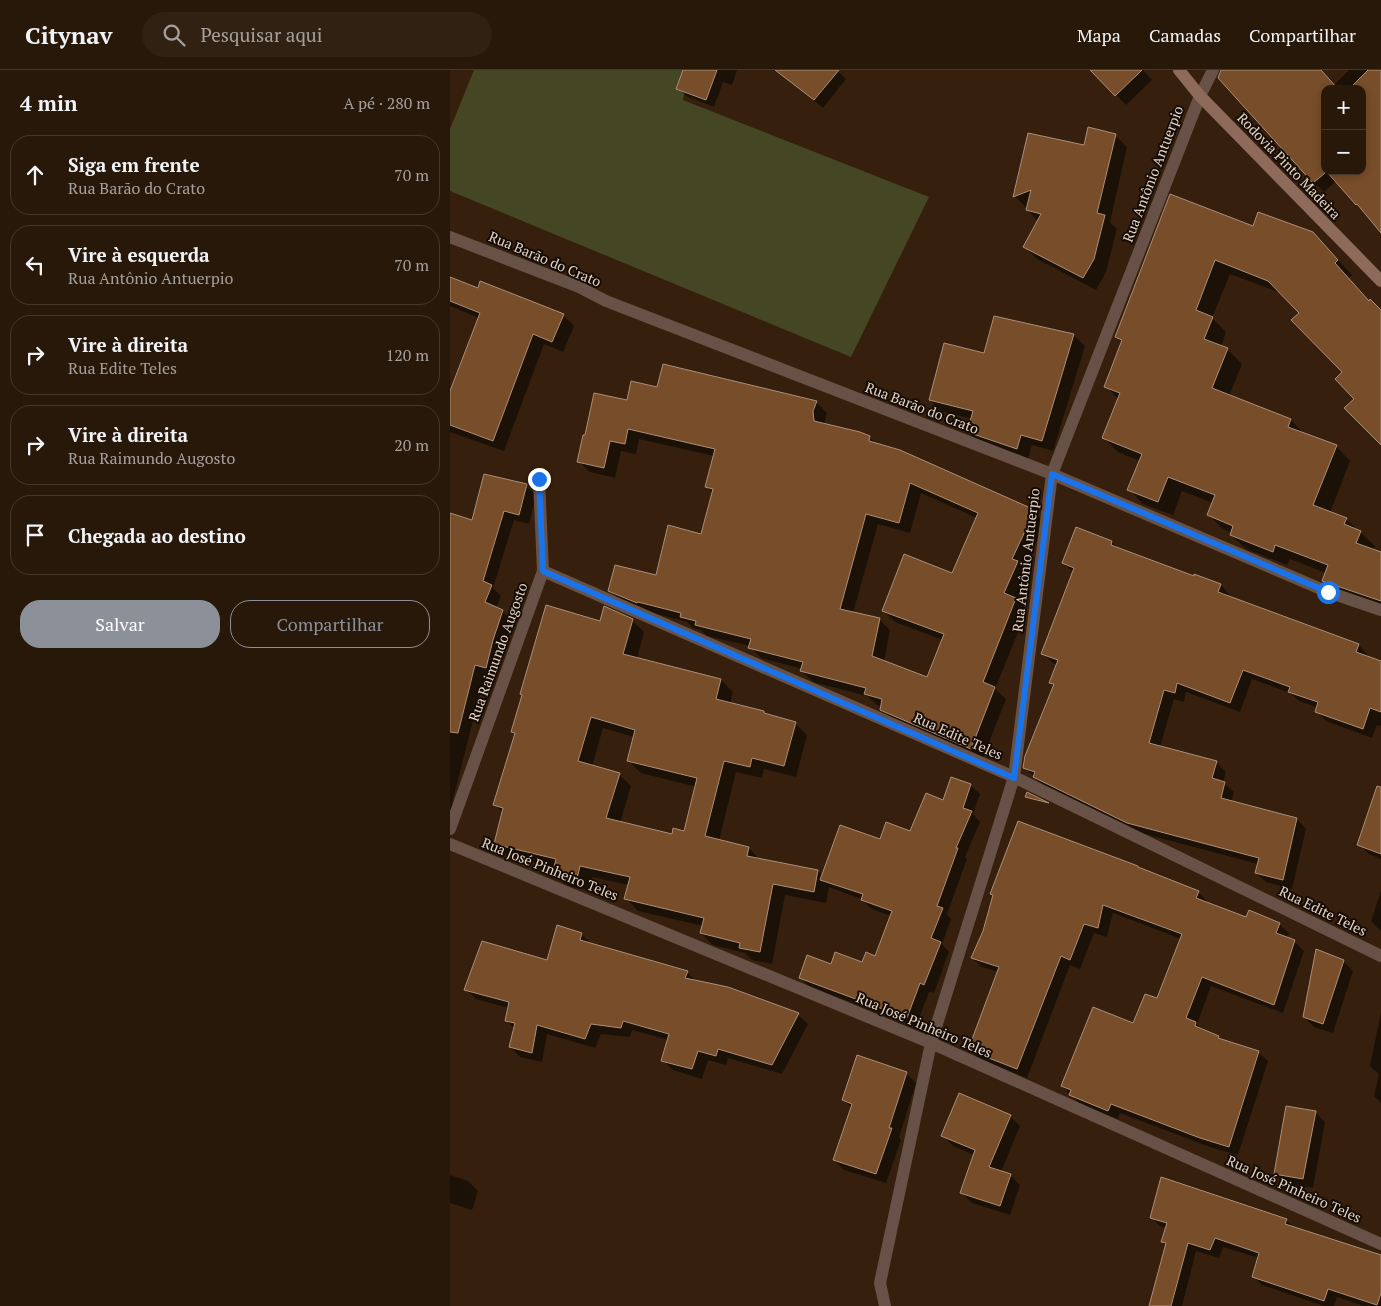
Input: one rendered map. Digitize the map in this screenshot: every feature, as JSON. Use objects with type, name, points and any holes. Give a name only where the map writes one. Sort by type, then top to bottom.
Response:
[{"type":"main road","name":"Rodovia Pinto Madeira","points":[[1179,70],[1200,96],[1381,281]]},
{"type":"street","name":"Rua Antônio Antuerpio","points":[[885,1306],[880,1283],[931,1043],[1014,778],[1052,474],[1200,96],[1213,70]]},
{"type":"street","name":"Rua Barão do Crato","points":[[450,237],[579,287],[606,301],[1052,474],[1328,592],[1381,610]]},
{"type":"street","name":"Rua Raimundo Augosto","points":[[450,829],[543,571],[539,479]]},
{"type":"street","name":"Rua Edite Teles","points":[[543,571],[1014,778],[1381,956]]},
{"type":"street","name":"Rua José Pinheiro Teles","points":[[450,844],[931,1043],[1381,1244]]},
{"type":"green space","points":[[474,70],[690,70],[683,100],[929,197],[851,357],[450,191],[450,129]]},
{"type":"building","points":[[683,70],[717,70],[706,100],[676,89]]},
{"type":"building","points":[[775,70],[839,70],[814,100]]},
{"type":"building","points":[[1090,70],[1142,70],[1115,96]]},
{"type":"building","points":[[1221,70],[1321,70],[1334,85],[1321,85],[1321,175],[1323,175],[1313,183],[1218,78]]},
{"type":"building","points":[[1368,70],[1381,70],[1381,233],[1330,175],[1366,175],[1366,85],[1353,85]]},
{"type":"building","points":[[1088,127],[1116,134],[1097,213],[1105,215],[1094,259],[1083,278],[1023,247],[1041,214],[1026,210],[1031,190],[1013,197],[1028,133],[1084,145]]},
{"type":"building","points":[[1170,194],[1253,226],[1258,212],[1313,232],[1338,260],[1335,263],[1369,301],[1370,299],[1381,310],[1381,445],[1344,408],[1354,399],[1335,379],[1342,372],[1291,320],[1299,313],[1268,281],[1215,260],[1196,310],[1213,317],[1204,339],[1228,348],[1212,388],[1291,419],[1288,427],[1337,445],[1313,505],[1347,518],[1344,524],[1361,531],[1356,543],[1381,552],[1381,601],[1322,581],[1328,565],[1275,545],[1273,552],[1230,535],[1233,526],[1207,515],[1215,495],[1168,477],[1158,502],[1127,490],[1142,454],[1102,438],[1120,393],[1104,387],[1122,340],[1115,337]]},
{"type":"building","points":[[450,277],[478,288],[480,281],[564,314],[552,342],[533,334],[493,441],[450,425],[450,391],[480,313],[450,301]]},
{"type":"building","points":[[994,316],[1074,334],[1042,441],[1021,435],[1017,449],[967,432],[973,411],[929,400],[944,343],[984,353]]},
{"type":"building","points":[[663,364],[817,401],[813,411],[814,421],[870,436],[869,441],[900,450],[1035,510],[1012,559],[1018,561],[1004,593],[1016,598],[983,682],[995,687],[971,749],[880,710],[882,699],[864,694],[866,688],[800,671],[803,662],[748,648],[751,639],[695,625],[696,621],[680,617],[681,613],[637,603],[608,591],[615,565],[656,575],[668,525],[701,534],[713,489],[705,487],[715,449],[628,429],[625,444],[610,441],[604,468],[577,462],[594,393],[627,400],[631,381],[657,387]],"holes":[[[910,483],[978,513],[952,573],[904,554],[882,611],[944,634],[927,677],[872,656],[880,618],[840,609],[866,514],[899,523]]]},
{"type":"building","points":[[484,474],[527,484],[519,515],[504,511],[483,581],[492,585],[485,602],[503,610],[486,668],[475,665],[458,733],[450,732],[450,513],[472,520]]},
{"type":"building","points":[[1076,527],[1112,541],[1111,545],[1221,584],[1218,592],[1359,644],[1356,652],[1381,661],[1381,712],[1370,708],[1363,729],[1315,712],[1318,702],[1288,692],[1290,687],[1243,670],[1230,703],[1177,683],[1175,693],[1164,690],[1149,743],[1217,761],[1212,778],[1225,782],[1221,798],[1297,818],[1283,880],[1255,873],[1259,858],[1127,823],[1033,777],[1035,772],[1023,768],[1025,756],[1054,684],[1049,683],[1058,660],[1041,654],[1074,568],[1062,563]]},
{"type":"building","points":[[546,605],[600,621],[604,606],[633,619],[623,654],[721,679],[716,699],[764,711],[764,713],[796,722],[784,766],[752,758],[750,767],[724,761],[705,836],[749,847],[747,856],[818,870],[814,892],[773,884],[760,952],[739,948],[740,943],[700,933],[704,918],[624,899],[630,877],[580,866],[577,879],[552,874],[556,859],[494,844],[503,808],[493,805],[515,733],[511,732],[522,695],[520,694]],"holes":[[[591,717],[635,730],[627,761],[697,778],[684,831],[673,828],[672,834],[606,818],[620,773],[578,761]]]},
{"type":"building","points":[[951,777],[971,784],[963,808],[972,811],[956,848],[958,848],[937,906],[943,908],[931,938],[941,942],[924,985],[920,983],[907,1018],[799,978],[807,955],[831,964],[835,952],[862,962],[866,952],[875,956],[892,911],[861,900],[863,894],[820,880],[840,825],[880,839],[886,822],[910,831],[926,793],[943,800]]},
{"type":"building","points":[[1377,786],[1381,787],[1381,854],[1357,845]]},
{"type":"building","points":[[1027,792],[1049,803],[1025,797]]},
{"type":"building","points":[[1018,821],[1199,891],[1196,898],[1246,917],[1249,910],[1280,923],[1276,933],[1295,940],[1274,1005],[1202,977],[1186,1018],[1196,1022],[1195,1026],[1219,1036],[1218,1038],[1259,1051],[1229,1147],[1111,1104],[1108,1111],[1069,1095],[1071,1090],[1061,1086],[1093,1007],[1133,1023],[1145,994],[1157,998],[1182,934],[1103,905],[1098,928],[1084,924],[1070,960],[1061,956],[1017,1069],[968,1050],[999,967],[971,958],[983,931],[993,895],[990,894]]},
{"type":"building","points":[[557,925],[582,933],[580,940],[688,971],[685,978],[728,987],[799,1013],[772,1065],[718,1049],[716,1056],[698,1051],[692,1069],[661,1061],[669,1034],[623,1021],[621,1028],[591,1024],[585,1039],[537,1025],[532,1053],[509,1047],[515,1023],[505,1021],[509,1002],[464,990],[482,941],[547,960]]},
{"type":"building","points":[[1316,949],[1344,960],[1323,1024],[1303,1017]]},
{"type":"building","points":[[857,1055],[907,1072],[889,1128],[892,1128],[876,1174],[833,1160],[852,1104],[842,1100]]},
{"type":"building","points":[[959,1093],[1011,1115],[989,1167],[1011,1174],[1000,1206],[960,1193],[975,1150],[941,1136]]},
{"type":"building","points":[[1286,1106],[1316,1111],[1303,1179],[1274,1174]]},
{"type":"building","points":[[1161,1177],[1287,1219],[1285,1224],[1381,1255],[1381,1293],[1377,1305],[1328,1289],[1324,1301],[1252,1277],[1259,1253],[1215,1238],[1210,1250],[1188,1243],[1171,1306],[1149,1306],[1166,1243],[1161,1242],[1167,1223],[1150,1218]]},
{"type":"route","points":[[539,479],[543,571],[1014,778],[1052,474],[1328,592]]}]
